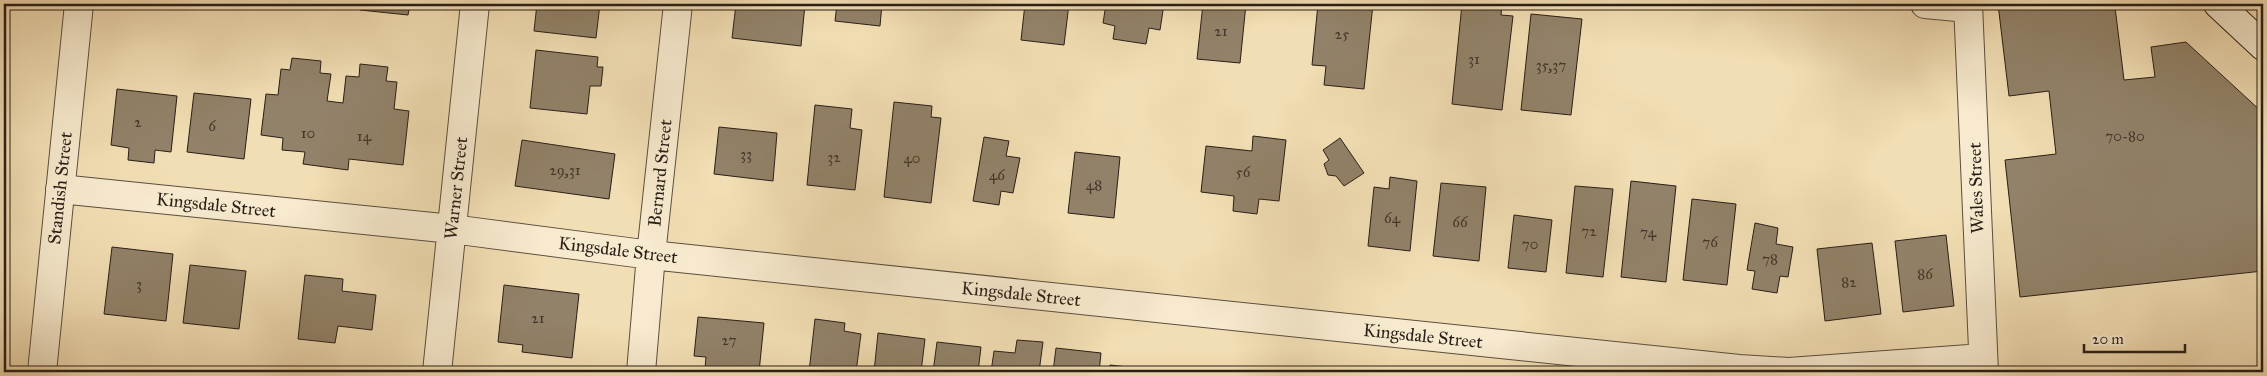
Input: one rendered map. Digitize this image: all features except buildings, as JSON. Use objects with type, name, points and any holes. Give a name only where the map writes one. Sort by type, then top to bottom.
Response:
[{"type":"street","name":"Standish Street","points":[[42,372],[79,4]]},
{"type":"street","name":"Warner Street","points":[[437,372],[475,4]]},
{"type":"street","name":"Bernard Street","points":[[641,372],[651,255],[678,4]]},
{"type":"street","points":[[1925,4],[1968,6]]},
{"type":"street","points":[[2218,4],[2263,46]]},
{"type":"street","name":"Wales Street","points":[[1968,6],[1984,365]]},
{"type":"street","name":"Kingsdale Street","points":[[60,189],[452,229],[651,255],[1739,370],[1790,372],[1984,365]]}]
